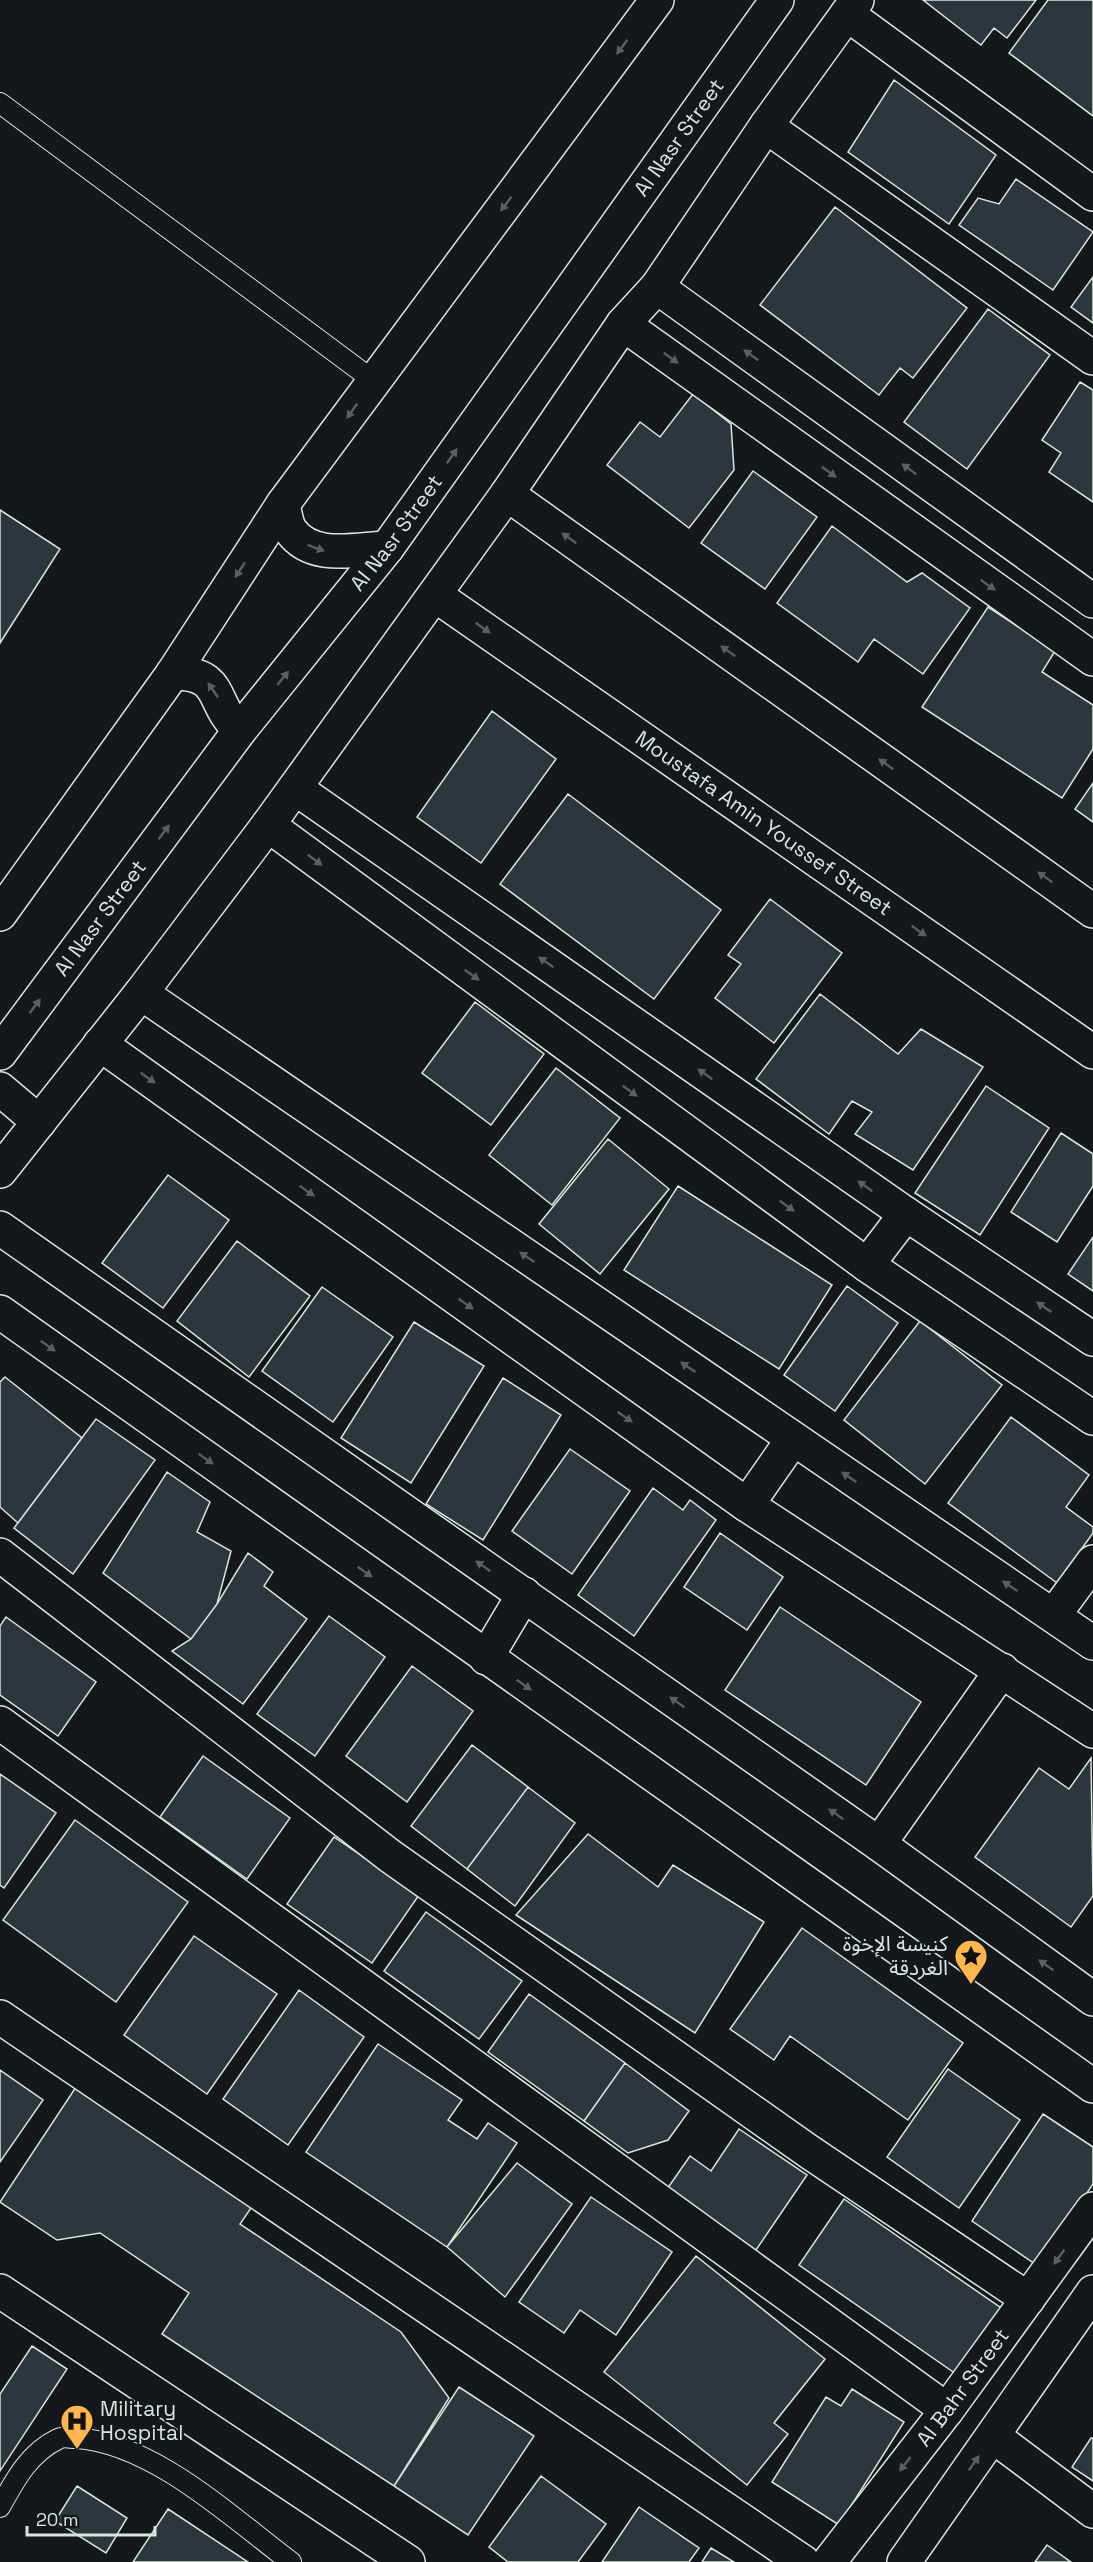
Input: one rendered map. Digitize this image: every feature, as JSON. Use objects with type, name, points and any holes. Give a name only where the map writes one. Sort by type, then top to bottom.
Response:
[{"type":"street","points":[[0,914],[172,673],[283,504],[657,0]]},
{"type":"street","name":"Al Nasr Street","points":[[0,1053],[240,730],[387,548],[777,0]]},
{"type":"street","points":[[0,1171],[141,993],[268,825],[507,494],[623,324],[657,287],[766,126],[852,7],[1093,194]]},
{"type":"street","points":[[766,126],[1093,358]]},
{"type":"street","points":[[657,287],[1093,601]]},
{"type":"street","points":[[623,324],[1093,659]]},
{"type":"street","points":[[507,494],[1093,911]]},
{"type":"street","points":[[928,542],[951,500]]},
{"type":"street","points":[[283,504],[290,530],[303,543],[317,550],[387,548]]},
{"type":"street","name":"Moustafa Amin Youssef Street","points":[[435,595],[1093,1052]]},
{"type":"street","points":[[172,673],[194,673],[206,680],[230,721],[240,730]]},
{"type":"street","points":[[295,788],[906,1214],[1093,1339]]},
{"type":"street","points":[[268,825],[867,1265],[1093,1418]]},
{"type":"street","points":[[141,993],[1093,1643]]},
{"type":"street","points":[[100,1044],[747,1505],[1093,1731]]},
{"type":"street","points":[[0,1089],[39,1122]]},
{"type":"street","points":[[867,1265],[906,1214]]},
{"type":"street","points":[[0,1228],[879,1844],[1093,2000]]},
{"type":"street","points":[[0,1312],[1093,2086]]},
{"type":"street","points":[[747,1505],[793,1439]]},
{"type":"street","points":[[0,1555],[390,1856],[808,2151],[1028,2299]]},
{"type":"street","points":[[1054,1616],[1093,1562]]},
{"type":"street","points":[[486,1658],[524,1594]]},
{"type":"street","points":[[879,1844],[1002,1670]]},
{"type":"street","points":[[0,1723],[947,2410]]},
{"type":"street","points":[[0,2017],[803,2562]]},
{"type":"street","name":"Al Bahr Street","points":[[829,2562],[947,2410],[1093,2209]]},
{"type":"street","points":[[0,2291],[408,2562]]},
{"type":"street","points":[[904,2562],[993,2436],[1087,2313]]},
{"type":"street","points":[[993,2436],[1093,2511]]},
{"type":"lane","points":[[0,103],[374,381]]},
{"type":"lane","points":[[0,2506],[20,2470],[38,2452],[61,2437],[94,2439],[132,2452],[183,2482],[291,2562]]},
{"type":"building","points":[[923,0],[1036,0],[1007,38],[994,28],[981,45]]},
{"type":"building","points":[[1048,0],[1093,0],[1093,116],[1009,53]]},
{"type":"building","points":[[894,80],[996,155],[949,224],[848,152]]},
{"type":"building","points":[[1016,179],[1093,232],[1053,290],[959,225],[978,198],[999,204]]},
{"type":"building","points":[[835,207],[967,308],[913,378],[900,368],[879,395],[760,305]]},
{"type":"building","points":[[1093,277],[1093,323],[1071,307]]},
{"type":"building","points":[[988,309],[1050,355],[967,469],[904,422]]},
{"type":"building","points":[[1080,382],[1093,390],[1093,502],[1049,472],[1061,453],[1042,440]]},
{"type":"building","points":[[693,394],[731,424],[734,470],[689,528],[607,465],[640,422],[660,437]]},
{"type":"building","points":[[753,471],[817,517],[765,589],[701,543]]},
{"type":"building","points":[[0,510],[60,549],[0,643]]},
{"type":"building","points":[[832,526],[907,582],[922,573],[970,608],[923,674],[874,639],[858,662],[777,603]]},
{"type":"building","points":[[988,607],[1055,651],[1042,672],[1093,705],[1093,749],[1062,798],[922,707]]},
{"type":"building","points":[[492,711],[556,759],[481,863],[417,817]]},
{"type":"building","points":[[1093,783],[1093,822],[1075,809]]},
{"type":"building","points":[[568,794],[721,910],[654,999],[500,884]]},
{"type":"building","points":[[770,899],[842,953],[774,1043],[715,998],[741,964],[728,955]]},
{"type":"building","points":[[820,994],[898,1054],[921,1029],[983,1067],[913,1170],[855,1134],[872,1112],[852,1101],[829,1134],[756,1079]]},
{"type":"building","points":[[475,1002],[544,1054],[491,1125],[422,1073]]},
{"type":"building","points":[[556,1068],[620,1118],[552,1205],[489,1155]]},
{"type":"building","points":[[986,1086],[1049,1128],[980,1235],[915,1193]]},
{"type":"building","points":[[1061,1133],[1093,1154],[1093,1186],[1057,1242],[1011,1212]]},
{"type":"building","points":[[608,1139],[669,1189],[600,1274],[539,1224]]},
{"type":"building","points":[[168,1175],[229,1220],[163,1308],[102,1263]]},
{"type":"building","points":[[678,1186],[832,1285],[779,1369],[624,1270]]},
{"type":"building","points":[[1093,1237],[1093,1291],[1068,1274]]},
{"type":"building","points":[[237,1241],[310,1296],[249,1377],[177,1321]]},
{"type":"building","points":[[847,1286],[898,1323],[835,1411],[784,1375]]},
{"type":"building","points":[[322,1287],[393,1337],[333,1422],[262,1371]]},
{"type":"building","points":[[920,1321],[1002,1385],[925,1484],[844,1420]]},
{"type":"building","points":[[414,1322],[484,1366],[411,1483],[341,1438]]},
{"type":"building","points":[[5,1377],[82,1438],[18,1523],[0,1507],[0,1382]]},
{"type":"building","points":[[503,1378],[561,1415],[483,1540],[426,1504]]},
{"type":"building","points":[[1011,1417],[1089,1475],[1066,1507],[1093,1527],[1093,1533],[1057,1583],[948,1503]]},
{"type":"building","points":[[96,1419],[155,1460],[73,1574],[14,1528]]},
{"type":"building","points":[[570,1449],[630,1491],[572,1574],[512,1531]]},
{"type":"building","points":[[167,1472],[210,1502],[197,1532],[231,1551],[217,1604],[191,1639],[103,1573]]},
{"type":"building","points":[[653,1488],[683,1510],[690,1500],[716,1520],[634,1636],[578,1595]]},
{"type":"building","points":[[720,1533],[783,1577],[747,1630],[684,1587]]},
{"type":"building","points":[[248,1553],[273,1572],[264,1586],[307,1619],[243,1704],[172,1651],[191,1639],[217,1604]]},
{"type":"building","points":[[780,1607],[921,1702],[866,1785],[725,1690]]},
{"type":"building","points":[[329,1616],[385,1657],[315,1756],[257,1714]]},
{"type":"building","points":[[6,1617],[96,1682],[58,1736],[0,1695],[0,1626]]},
{"type":"building","points":[[412,1666],[473,1711],[407,1802],[346,1756]]},
{"type":"building","points":[[472,1745],[528,1787],[467,1869],[411,1826]]},
{"type":"building","points":[[203,1756],[290,1818],[247,1879],[160,1817]]},
{"type":"building","points":[[1091,1758],[1093,1896],[1071,1927],[975,1857],[1039,1768],[1069,1789]]},
{"type":"building","points":[[0,1774],[56,1813],[4,1888],[0,1885]]},
{"type":"building","points":[[528,1787],[575,1823],[515,1906],[467,1869]]},
{"type":"building","points":[[75,1820],[188,1902],[116,2002],[3,1920]]},
{"type":"building","points":[[588,1834],[658,1887],[673,1865],[764,1922],[695,2033],[516,1915]]},
{"type":"building","points":[[334,1837],[419,1895],[372,1963],[287,1904]]},
{"type":"building","points":[[426,1912],[522,1981],[479,2039],[384,1971]]},
{"type":"building","points":[[802,1928],[963,2043],[908,2120],[790,2036],[774,2060],[730,2029]]},
{"type":"building","points":[[194,1936],[277,1994],[207,2094],[124,2035]]},
{"type":"building","points":[[299,1990],[364,2037],[288,2145],[223,2099]]},
{"type":"building","points":[[529,1994],[625,2063],[584,2121],[488,2052]]},
{"type":"building","points":[[378,2044],[462,2100],[448,2120],[477,2139],[488,2123],[517,2143],[447,2247],[306,2152]]},
{"type":"building","points":[[625,2063],[689,2111],[668,2140],[628,2153],[584,2121]]},
{"type":"building","points":[[948,2069],[1020,2120],[959,2208],[887,2157]]},
{"type":"building","points":[[0,2070],[43,2100],[0,2162]]},
{"type":"building","points":[[76,2087],[253,2205],[240,2224],[401,2332],[449,2398],[394,2486],[162,2334],[189,2293],[100,2233],[57,2240],[0,2202]]},
{"type":"building","points":[[1043,2114],[1093,2147],[1093,2184],[1038,2266],[972,2221]]},
{"type":"building","points":[[739,2129],[807,2175],[756,2250],[667,2189],[690,2156],[711,2171]]},
{"type":"building","points":[[517,2163],[572,2204],[505,2297],[447,2247]]},
{"type":"building","points":[[591,2197],[672,2252],[616,2335],[580,2310],[564,2333],[519,2302]]},
{"type":"building","points":[[844,2199],[1004,2310],[959,2376],[799,2265]]},
{"type":"building","points":[[696,2256],[825,2359],[774,2423],[788,2434],[747,2485],[604,2372]]},
{"type":"building","points":[[32,2346],[67,2369],[0,2471],[0,2394]]},
{"type":"building","points":[[459,2387],[534,2436],[468,2535],[394,2486]]},
{"type":"building","points":[[852,2389],[904,2422],[839,2525],[772,2482],[826,2397],[841,2406]]},
{"type":"building","points":[[1093,2438],[1093,2481],[1072,2467]]},
{"type":"building","points":[[541,2476],[606,2524],[578,2562],[508,2562],[489,2547]]},
{"type":"building","points":[[77,2486],[127,2518],[106,2553],[55,2521]]},
{"type":"building","points":[[639,2507],[699,2548],[689,2562],[602,2562]]},
{"type":"building","points":[[168,2509],[248,2562],[133,2562]]},
{"type":"building","points":[[1047,2545],[1071,2562],[1035,2562]]},
{"type":"building","points":[[711,2548],[734,2562],[702,2562]]},
{"type":"place","name":"كنيسة الإخوة الغردقة","points":[[971,1985]]},
{"type":"place","name":"Military Hospital","points":[[77,2450]]}]
